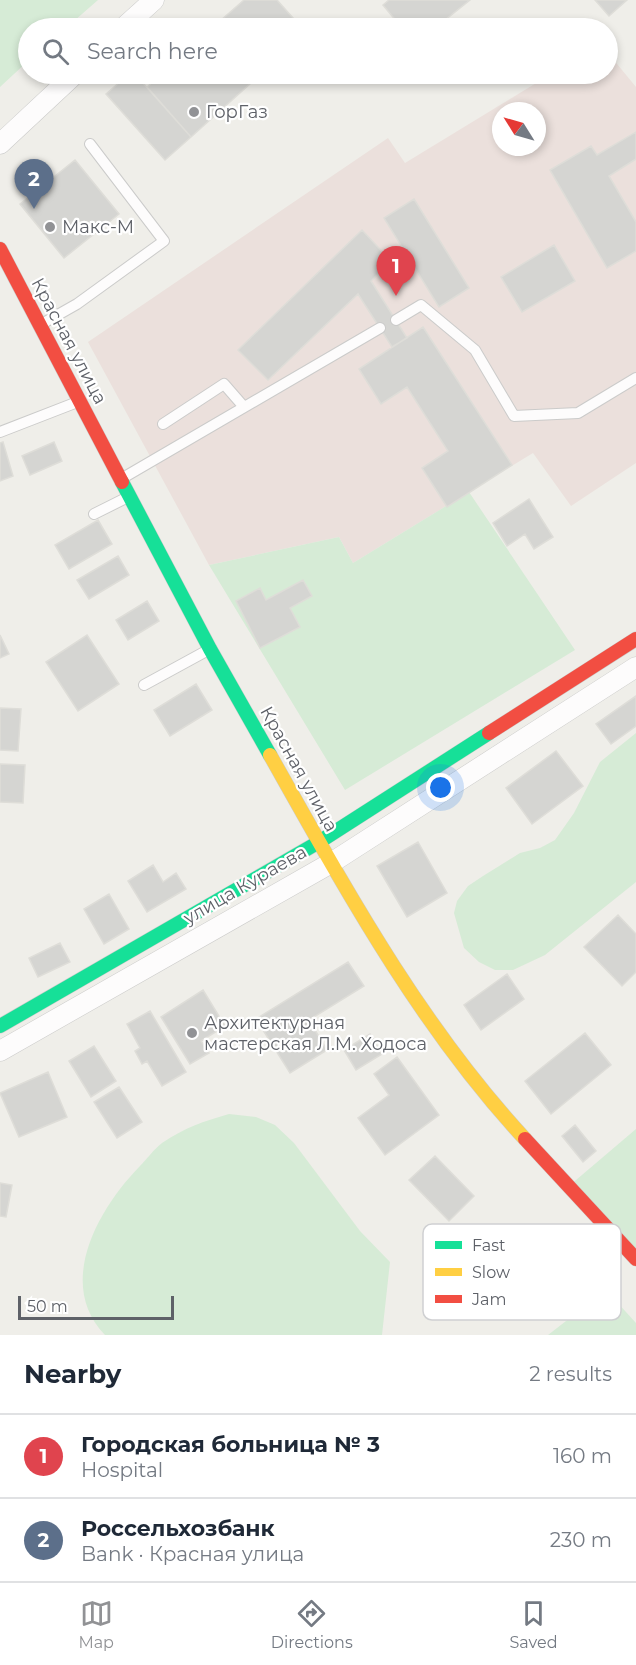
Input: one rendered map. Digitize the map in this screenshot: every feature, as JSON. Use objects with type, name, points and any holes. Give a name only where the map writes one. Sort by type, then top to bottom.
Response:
[{"type":"street","points":[[134,18],[154,0]]},
{"type":"street","points":[[0,144],[64,84]]},
{"type":"street","name":"Красная улица","points":[[0,249],[210,649],[319,842],[452,1051],[495,1107],[604,1224]]},
{"type":"street","name":"улица Кураева","points":[[0,1026],[319,842],[636,639]]},
{"type":"street","name":"улица Кураева","points":[[0,1050],[332,863],[636,667]]},
{"type":"street","name":"Красная улица","points":[[621,1243],[636,1259]]},
{"type":"lane","points":[[40,325],[77,304],[164,241],[90,144]]},
{"type":"lane","points":[[396,320],[421,305],[475,351],[514,416],[578,413],[636,378]]},
{"type":"lane","points":[[121,479],[380,328]]},
{"type":"lane","points":[[163,424],[224,384],[244,407]]},
{"type":"lane","points":[[0,432],[80,401]]},
{"type":"lane","points":[[94,514],[130,496]]},
{"type":"lane","points":[[144,685],[210,649]]},
{"type":"shaded area","points":[[618,65],[636,87],[636,463],[571,506],[533,453],[353,563],[339,537],[209,565],[88,342],[388,138],[405,163],[492,110],[492,156],[546,156],[546,102],[505,102],[535,84],[618,84]]},
{"type":"green space","points":[[0,0],[98,0],[77,18],[18,18],[18,70],[0,87]]},
{"type":"green space","points":[[469,492],[575,650],[345,790],[209,565],[339,537],[353,563]]},
{"type":"green space","points":[[636,733],[636,882],[545,955],[513,970],[495,970],[479,962],[464,948],[454,913],[457,901],[468,886],[483,876],[520,853],[540,848],[555,840],[574,813],[600,762]]},
{"type":"green space","points":[[229,1114],[256,1117],[275,1125],[294,1143],[360,1231],[390,1262],[382,1335],[105,1335],[90,1315],[84,1293],[83,1270],[88,1247],[110,1203],[162,1143],[194,1126]]},
{"type":"green space","points":[[636,1129],[636,1259],[621,1243],[621,1224],[604,1224],[569,1186]]},
{"type":"green space","points":[[621,1306],[636,1323],[636,1335],[548,1335],[567,1320],[621,1320]]},
{"type":"building","points":[[244,0],[277,0],[293,18],[223,18]]},
{"type":"building","points":[[389,0],[470,0],[448,18],[394,18],[383,5]]},
{"type":"building","points":[[595,0],[627,0],[609,16]]},
{"type":"building","points":[[118,84],[144,84],[191,137],[165,160],[106,94]]},
{"type":"building","name":"ГорГаз","points":[[150,84],[250,84],[191,137],[147,87]]},
{"type":"building","points":[[636,132],[636,159],[609,176],[636,222],[636,251],[607,268],[550,170],[591,146],[597,155]]},
{"type":"building","points":[[75,160],[119,214],[64,258],[20,204]]},
{"type":"building","points":[[414,199],[469,288],[439,307],[384,218]]},
{"type":"building","points":[[362,230],[391,261],[371,281],[407,338],[392,347],[358,294],[268,380],[238,350]]},
{"type":"building","points":[[554,245],[575,281],[522,312],[501,277]]},
{"type":"building","points":[[423,327],[512,465],[447,507],[422,468],[448,451],[407,387],[381,404],[359,369]]},
{"type":"building","points":[[3,442],[13,476],[0,481],[0,443]]},
{"type":"building","points":[[54,442],[62,461],[30,475],[22,456]]},
{"type":"building","points":[[529,499],[553,537],[534,549],[525,534],[507,546],[493,523]]},
{"type":"building","points":[[98,520],[112,544],[69,569],[55,545]]},
{"type":"building","points":[[118,556],[129,575],[89,599],[77,580]]},
{"type":"building","points":[[303,580],[312,596],[290,608],[300,627],[260,648],[236,601],[260,588],[266,600]]},
{"type":"building","points":[[147,601],[159,621],[128,640],[116,620]]},
{"type":"building","points":[[0,635],[9,654],[0,658]]},
{"type":"building","points":[[87,635],[119,684],[78,711],[46,662]]},
{"type":"building","points":[[196,684],[212,710],[170,736],[154,710]]},
{"type":"building","points":[[636,696],[636,726],[611,744],[596,724]]},
{"type":"building","points":[[0,708],[21,709],[18,751],[0,750]]},
{"type":"building","points":[[556,751],[583,786],[532,824],[506,788]]},
{"type":"building","points":[[0,764],[25,765],[23,803],[0,802]]},
{"type":"building","points":[[418,842],[447,893],[407,917],[377,866]]},
{"type":"building","points":[[153,865],[163,882],[176,873],[186,889],[147,912],[128,881]]},
{"type":"building","points":[[109,894],[129,929],[104,944],[84,909]]},
{"type":"building","points":[[618,915],[636,934],[636,972],[622,986],[584,947]]},
{"type":"building","points":[[60,943],[70,962],[38,977],[29,958]]},
{"type":"building","points":[[348,962],[364,986],[309,1020],[327,1050],[290,1073],[256,1019]]},
{"type":"building","points":[[507,974],[524,999],[481,1030],[464,1005]]},
{"type":"building","name":"Архитектурная мастерская Л.М. Ходоса","points":[[203,990],[225,1026],[201,1041],[209,1053],[190,1064],[161,1017]]},
{"type":"building","points":[[150,1011],[186,1072],[162,1086],[147,1061],[142,1064],[135,1051],[140,1048],[127,1024]]},
{"type":"building","points":[[585,1033],[611,1065],[551,1114],[525,1081]]},
{"type":"building","points":[[370,1034],[382,1054],[356,1070],[344,1050]]},
{"type":"building","points":[[94,1046],[116,1081],[91,1097],[69,1061]]},
{"type":"building","points":[[397,1057],[439,1115],[385,1155],[358,1118],[389,1095],[374,1074]]},
{"type":"building","points":[[48,1072],[67,1117],[19,1137],[0,1093]]},
{"type":"building","points":[[119,1087],[142,1122],[117,1138],[94,1102]]},
{"type":"building","points":[[575,1125],[596,1151],[583,1162],[562,1136]]},
{"type":"building","points":[[435,1156],[474,1196],[449,1221],[409,1180]]},
{"type":"building","points":[[0,1183],[12,1185],[6,1217],[0,1216]]},
{"type":"traffic: fast","points":[[122,482],[210,649],[270,755]]},
{"type":"traffic: fast","points":[[0,1026],[319,842],[489,733]]},
{"type":"traffic: slow","points":[[270,755],[356,905],[418,1003],[487,1096],[525,1139]]},
{"type":"traffic: jam","points":[[0,249],[122,482]]},
{"type":"traffic: jam","points":[[489,733],[636,639]]},
{"type":"traffic: jam","points":[[525,1139],[604,1224]]},
{"type":"traffic: jam","points":[[621,1243],[636,1259]]},
{"type":"place","name":"ГорГаз","points":[[194,112]]},
{"type":"place","name":"Россельхозбанк","points":[[34,209]]},
{"type":"place","name":"Макс-М","points":[[50,227]]},
{"type":"place","name":"Городская больница № 3","points":[[396,296]]},
{"type":"place","name":"Архитектурная мастерская Л.М. Ходоса","points":[[192,1033]]}]
